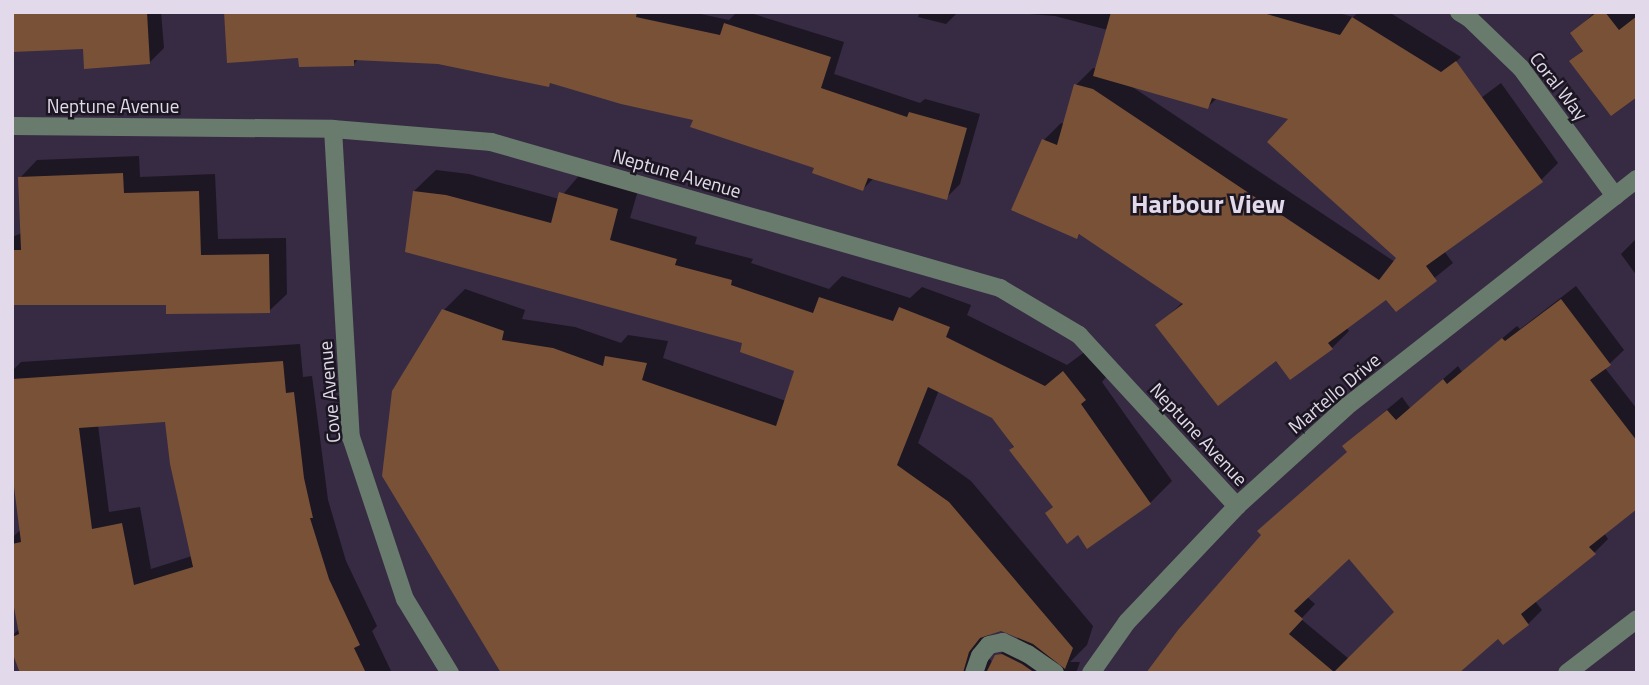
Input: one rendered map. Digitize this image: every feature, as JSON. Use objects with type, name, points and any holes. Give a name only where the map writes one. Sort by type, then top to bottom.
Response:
[{"type":"street","name":"Coral Way","points":[[1458,12],[1469,18],[1521,68],[1615,196]]},
{"type":"street","name":"Neptune Avenue","points":[[12,126],[333,129],[491,142],[1000,288],[1079,335],[1237,506]]},
{"type":"street","name":"Cove Avenue","points":[[333,129],[351,438],[405,599],[450,673]]},
{"type":"street","name":"Martello Drive","points":[[1091,673],[1127,622],[1237,506],[1346,407],[1637,179]]},
{"type":"street","points":[[1567,673],[1637,619]]},
{"type":"street","points":[[974,673],[980,656],[989,645],[1003,642],[1055,673]]},
{"type":"building","points":[[12,12],[147,12],[150,64],[84,69],[83,49],[12,52]]},
{"type":"building","points":[[224,12],[637,12],[636,17],[720,35],[724,23],[831,57],[821,88],[907,117],[909,112],[967,128],[947,200],[868,178],[863,191],[812,173],[814,168],[690,127],[693,120],[621,104],[550,83],[549,87],[438,64],[354,60],[354,66],[299,67],[298,58],[227,63]]},
{"type":"building","points":[[1111,12],[1260,12],[1340,35],[1352,17],[1441,72],[1456,61],[1543,182],[1426,266],[1437,281],[1396,312],[1386,300],[1328,343],[1333,349],[1290,380],[1276,361],[1218,406],[1155,325],[1183,304],[1079,234],[1077,239],[1011,210],[1042,139],[1057,145],[1074,84],[1093,89],[1379,280],[1396,258],[1267,142],[1288,119],[1212,98],[1208,109],[1093,76]]},
{"type":"building","points":[[1597,12],[1605,12],[1619,30],[1637,16],[1637,97],[1611,116],[1569,61],[1583,51],[1570,33]]},
{"type":"building","points":[[123,173],[124,193],[199,191],[201,255],[269,254],[270,313],[166,314],[166,305],[12,305],[12,250],[21,250],[18,177]]},
{"type":"building","points":[[413,191],[446,195],[551,223],[559,192],[618,209],[610,240],[677,259],[675,265],[732,280],[731,285],[813,313],[819,297],[893,321],[899,307],[950,327],[946,337],[1045,386],[1063,371],[1086,400],[1081,404],[1151,504],[1087,549],[1078,535],[1067,544],[1045,513],[1053,507],[1009,450],[1014,447],[992,418],[928,387],[897,465],[949,502],[1073,648],[1065,669],[1033,644],[1001,631],[980,638],[969,652],[963,673],[501,673],[382,476],[392,391],[442,309],[504,331],[502,340],[553,348],[603,366],[605,356],[647,363],[642,380],[776,426],[794,371],[740,352],[742,343],[405,252]]},
{"type":"building","points":[[1561,299],[1611,365],[1590,380],[1637,441],[1637,509],[1589,547],[1596,554],[1521,614],[1529,625],[1503,645],[1498,639],[1459,673],[1146,673],[1178,630],[1261,535],[1257,531],[1347,452],[1342,446],[1387,410],[1396,420],[1443,379],[1447,384],[1502,338],[1505,341]],"holes":[[[1349,559],[1394,612],[1334,672],[1289,634],[1303,619],[1294,611]]]},
{"type":"building","points":[[283,361],[286,393],[294,392],[304,478],[313,518],[310,518],[329,579],[360,645],[354,648],[366,673],[20,673],[12,652],[12,637],[19,634],[12,597],[12,544],[21,542],[12,471],[12,379]],"holes":[[[165,422],[170,464],[193,567],[134,585],[122,523],[92,529],[79,428]]]},
{"type":"building","points":[[1002,654],[1035,673],[986,673],[995,655]]},
{"type":"district","name":"Harbour View","points":[[1208,204]]}]
